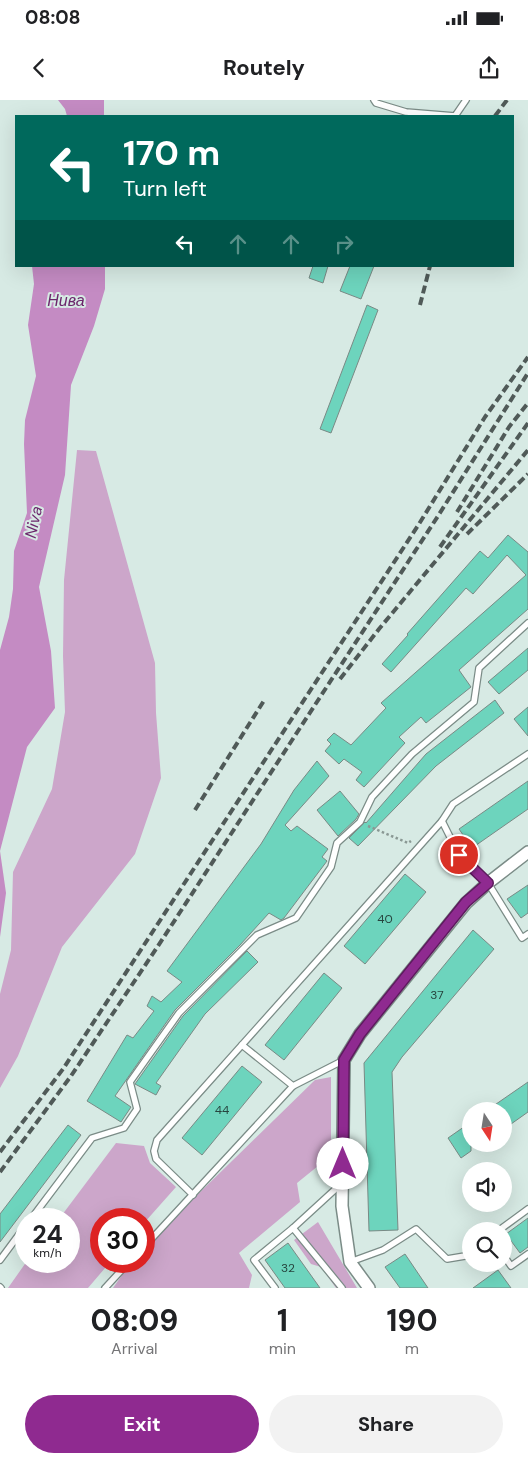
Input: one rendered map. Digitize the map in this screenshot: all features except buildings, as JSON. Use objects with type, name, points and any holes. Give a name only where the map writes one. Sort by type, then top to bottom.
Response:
[{"type":"street","points":[[369,1288],[350,1262],[343,1213],[344,1060],[360,1034],[466,902],[528,852]]},
{"type":"lane","points":[[374,100],[376,103],[406,112],[443,115]]},
{"type":"lane","points":[[456,115],[466,100]]},
{"type":"lane","points":[[39,1208],[92,1138],[124,1128],[137,1108],[130,1082],[179,1013],[257,935],[296,918],[331,867],[337,843],[360,822],[372,796],[412,754],[474,702],[479,668],[528,623]]},
{"type":"lane","points":[[193,1195],[156,1159],[154,1151],[157,1140],[442,821],[453,804],[528,754]]},
{"type":"lane","points":[[442,821],[459,855],[488,883],[522,938],[528,934]]},
{"type":"lane","points":[[242,1045],[293,1086]]},
{"type":"lane","points":[[155,1235],[293,1086],[344,1060]]},
{"type":"lane","points":[[274,1288],[254,1260],[293,1228],[343,1182]]},
{"type":"lane","points":[[510,1222],[528,1209]]},
{"type":"lane","points":[[293,1228],[342,1288]]},
{"type":"lane","points":[[350,1262],[383,1250],[416,1229],[447,1259],[462,1256]]},
{"type":"lane","points":[[0,1260],[15,1240]]},
{"type":"lane","points":[[512,1265],[528,1254]]},
{"type":"lane","points":[[105,1288],[119,1273]]},
{"type":"path","points":[[360,822],[408,843],[415,838]]},
{"type":"shaded area","points":[[77,450],[96,451],[155,663],[156,713],[161,778],[135,854],[62,947],[18,1056],[0,1088],[0,994],[11,950],[13,872],[52,789],[65,712],[63,656],[64,580]]},
{"type":"shaded area","points":[[331,1077],[331,1169],[318,1166],[297,1183],[300,1202],[239,1253],[252,1275],[249,1288],[113,1288],[124,1273],[155,1273],[155,1236],[315,1080]]},
{"type":"shaded area","points":[[116,1143],[144,1146],[150,1163],[176,1187],[155,1211],[155,1208],[90,1208],[90,1273],[101,1273],[88,1288],[8,1288],[19,1273],[80,1273],[80,1208],[67,1208]]},
{"type":"shaded area","points":[[318,1222],[357,1288],[336,1288],[321,1267],[311,1264],[294,1240]]},
{"type":"water","points":[[58,100],[104,100],[104,115],[67,115],[65,109]]},
{"type":"water","name":"Нива","points":[[32,267],[105,267],[105,289],[94,326],[71,385],[65,475],[39,587],[51,651],[55,708],[27,747],[0,851],[0,650],[9,617],[13,589],[14,551],[27,513],[24,444],[25,420],[36,376],[28,325],[34,284]]},
{"type":"water","points":[[0,851],[6,893],[0,937]]},
{"type":"railway","points":[[496,115],[507,100]]},
{"type":"railway","points":[[420,305],[430,267]]},
{"type":"railway","points":[[0,1152],[63,1069],[419,524],[485,417],[528,357]]},
{"type":"railway","points":[[0,1172],[71,1076],[158,946],[438,516],[528,373]]},
{"type":"railway","points":[[457,512],[509,427],[528,403]]},
{"type":"railway","points":[[440,547],[528,423]]},
{"type":"railway","points":[[340,679],[379,629],[528,450]]},
{"type":"railway","points":[[467,534],[528,474]]},
{"type":"railway","points":[[195,810],[265,699]]},
{"type":"route","points":[[343,1164],[344,1060],[360,1034],[466,902],[488,883],[459,855]]},
{"type":"water label","name":"Niva","points":[[33,522]]}]
